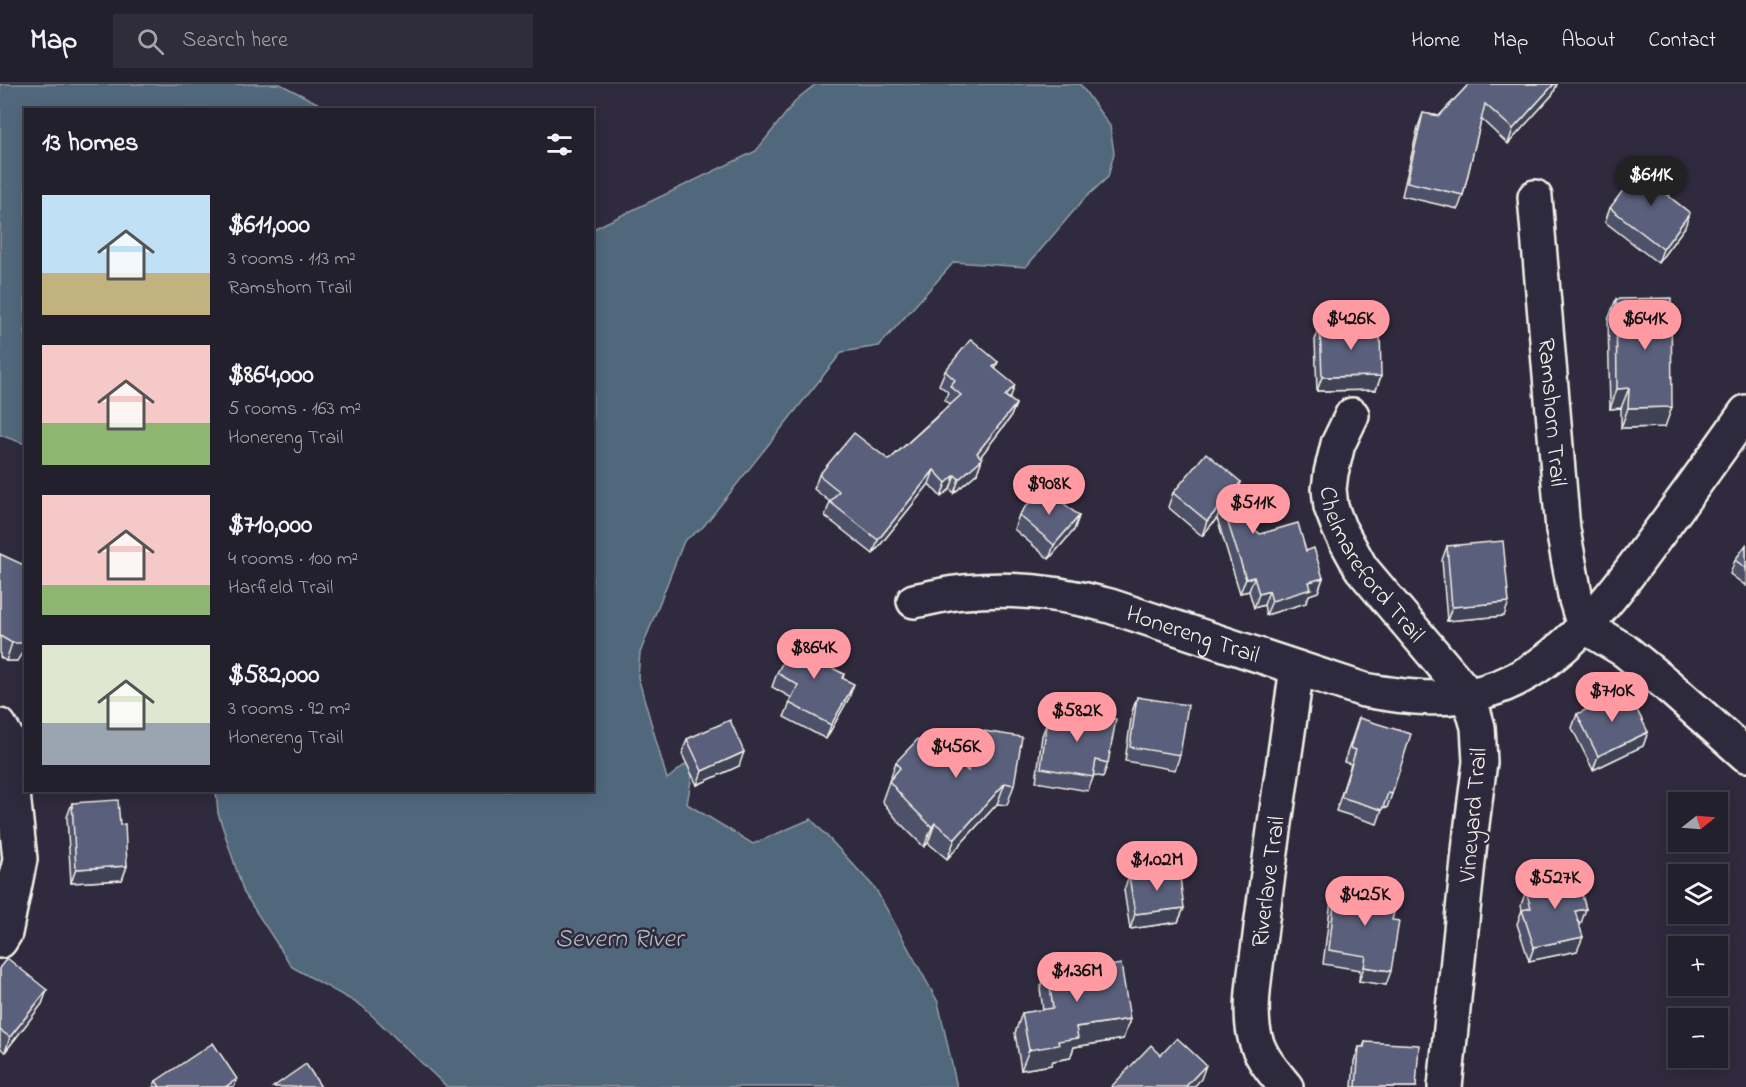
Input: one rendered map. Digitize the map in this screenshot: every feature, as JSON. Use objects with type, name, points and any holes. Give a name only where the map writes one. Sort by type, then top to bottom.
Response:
[{"type":"street","name":"Ramshorn Trail","points":[[1535,197],[1563,530],[1576,600],[1584,626]]},
{"type":"street","points":[[1469,696],[1519,677],[1553,656],[1584,626],[1614,594],[1746,412]]},
{"type":"street","name":"Chelmareford Trail","points":[[1352,415],[1338,444],[1329,489],[1331,507],[1339,528],[1361,568],[1469,696]]},
{"type":"street","name":"Honereng Trail","points":[[914,601],[962,592],[992,590],[1039,592],[1077,597],[1338,683],[1387,694],[1440,699],[1469,696]]},
{"type":"street","points":[[1584,626],[1624,650],[1746,755]]},
{"type":"street","name":"Riverlave Trail","points":[[1286,1087],[1268,1066],[1259,1050],[1254,1032],[1253,1012],[1263,911],[1296,668]]},
{"type":"street","name":"Vineyard Trail","points":[[1445,1087],[1448,1041],[1480,762],[1478,727],[1469,696]]},
{"type":"street","points":[[0,726],[7,738],[20,859],[6,933],[0,941]]},
{"type":"water","points":[[0,84],[280,84],[327,108],[24,108],[24,444],[0,435]]},
{"type":"water","name":"Severn River","points":[[816,84],[1080,84],[1110,126],[1114,153],[1108,177],[1084,199],[1026,267],[954,262],[879,346],[842,352],[703,527],[684,541],[640,653],[638,677],[667,779],[687,763],[692,775],[687,804],[753,844],[811,819],[875,888],[938,1002],[957,1087],[447,1087],[362,1006],[292,967],[244,893],[218,813],[216,792],[594,792],[594,229],[756,151],[798,98]]},
{"type":"building","points":[[1469,84],[1554,84],[1513,129],[1485,104],[1463,195],[1407,182],[1423,113],[1439,116]]},
{"type":"building","points":[[1647,165],[1673,185],[1666,194],[1690,213],[1663,249],[1610,208],[1637,171],[1641,174]]},
{"type":"building","points":[[1671,298],[1672,407],[1628,408],[1629,388],[1617,389],[1616,299]]},
{"type":"building","points":[[1380,325],[1381,376],[1322,377],[1320,326]]},
{"type":"building","points":[[971,339],[998,362],[993,367],[1015,385],[1005,396],[1016,404],[977,453],[982,459],[959,479],[955,475],[946,483],[934,470],[878,540],[830,502],[839,491],[819,475],[854,433],[889,460],[961,395],[950,386],[955,380],[945,371]]},
{"type":"building","points":[[1206,453],[1241,482],[1223,503],[1260,534],[1298,523],[1306,551],[1314,548],[1323,578],[1309,582],[1311,589],[1272,601],[1269,591],[1259,594],[1254,577],[1246,579],[1222,504],[1207,521],[1173,493]]},
{"type":"building","points":[[1043,486],[1079,516],[1054,545],[1019,515]]},
{"type":"building","points":[[1503,541],[1509,602],[1452,607],[1447,546]]},
{"type":"building","points":[[1746,545],[1746,568],[1735,560]]},
{"type":"building","points":[[0,554],[24,565],[24,642],[12,643],[0,636]]},
{"type":"building","points":[[799,631],[826,645],[818,661],[844,674],[842,678],[854,684],[831,725],[789,703],[798,685],[777,673]]},
{"type":"building","points":[[1627,690],[1648,732],[1598,756],[1577,714]]},
{"type":"building","points":[[1137,697],[1188,705],[1180,755],[1130,747]]},
{"type":"building","points":[[1057,709],[1116,719],[1108,763],[1096,760],[1093,777],[1041,768],[1047,722],[1054,723]]},
{"type":"building","points":[[1359,718],[1411,734],[1392,794],[1388,793],[1382,810],[1341,797],[1356,750],[1350,748]]},
{"type":"building","points":[[730,720],[744,752],[702,771],[687,739]]},
{"type":"building","points":[[977,730],[1022,737],[1014,785],[1005,783],[955,839],[935,823],[932,827],[889,781],[900,768],[896,762],[918,739],[930,749],[937,742],[968,771]]},
{"type":"building","points":[[118,800],[120,825],[125,824],[127,866],[76,869],[72,803]]},
{"type":"building","points":[[1179,869],[1184,908],[1135,914],[1129,876]]},
{"type":"building","points":[[1575,870],[1586,909],[1575,911],[1583,937],[1534,947],[1522,910],[1531,908],[1526,891],[1541,887],[1539,879]]},
{"type":"building","points":[[1336,887],[1398,897],[1392,920],[1399,921],[1391,971],[1364,967],[1366,956],[1329,950]]},
{"type":"building","points":[[7,958],[47,990],[10,1037],[0,1030],[0,967]]},
{"type":"building","points":[[1090,960],[1091,969],[1121,964],[1130,1019],[1076,1027],[1078,1038],[1058,1041],[1059,1045],[1029,1050],[1022,1013],[1053,1008],[1047,967]]},
{"type":"building","points":[[1177,1038],[1206,1065],[1185,1087],[1111,1087],[1151,1045],[1161,1055]]},
{"type":"building","points":[[1365,1042],[1419,1045],[1416,1087],[1356,1087],[1359,1047],[1364,1047]]},
{"type":"building","points":[[213,1043],[237,1079],[225,1087],[160,1087],[156,1081]]},
{"type":"building","points":[[306,1064],[321,1087],[273,1087]]}]
